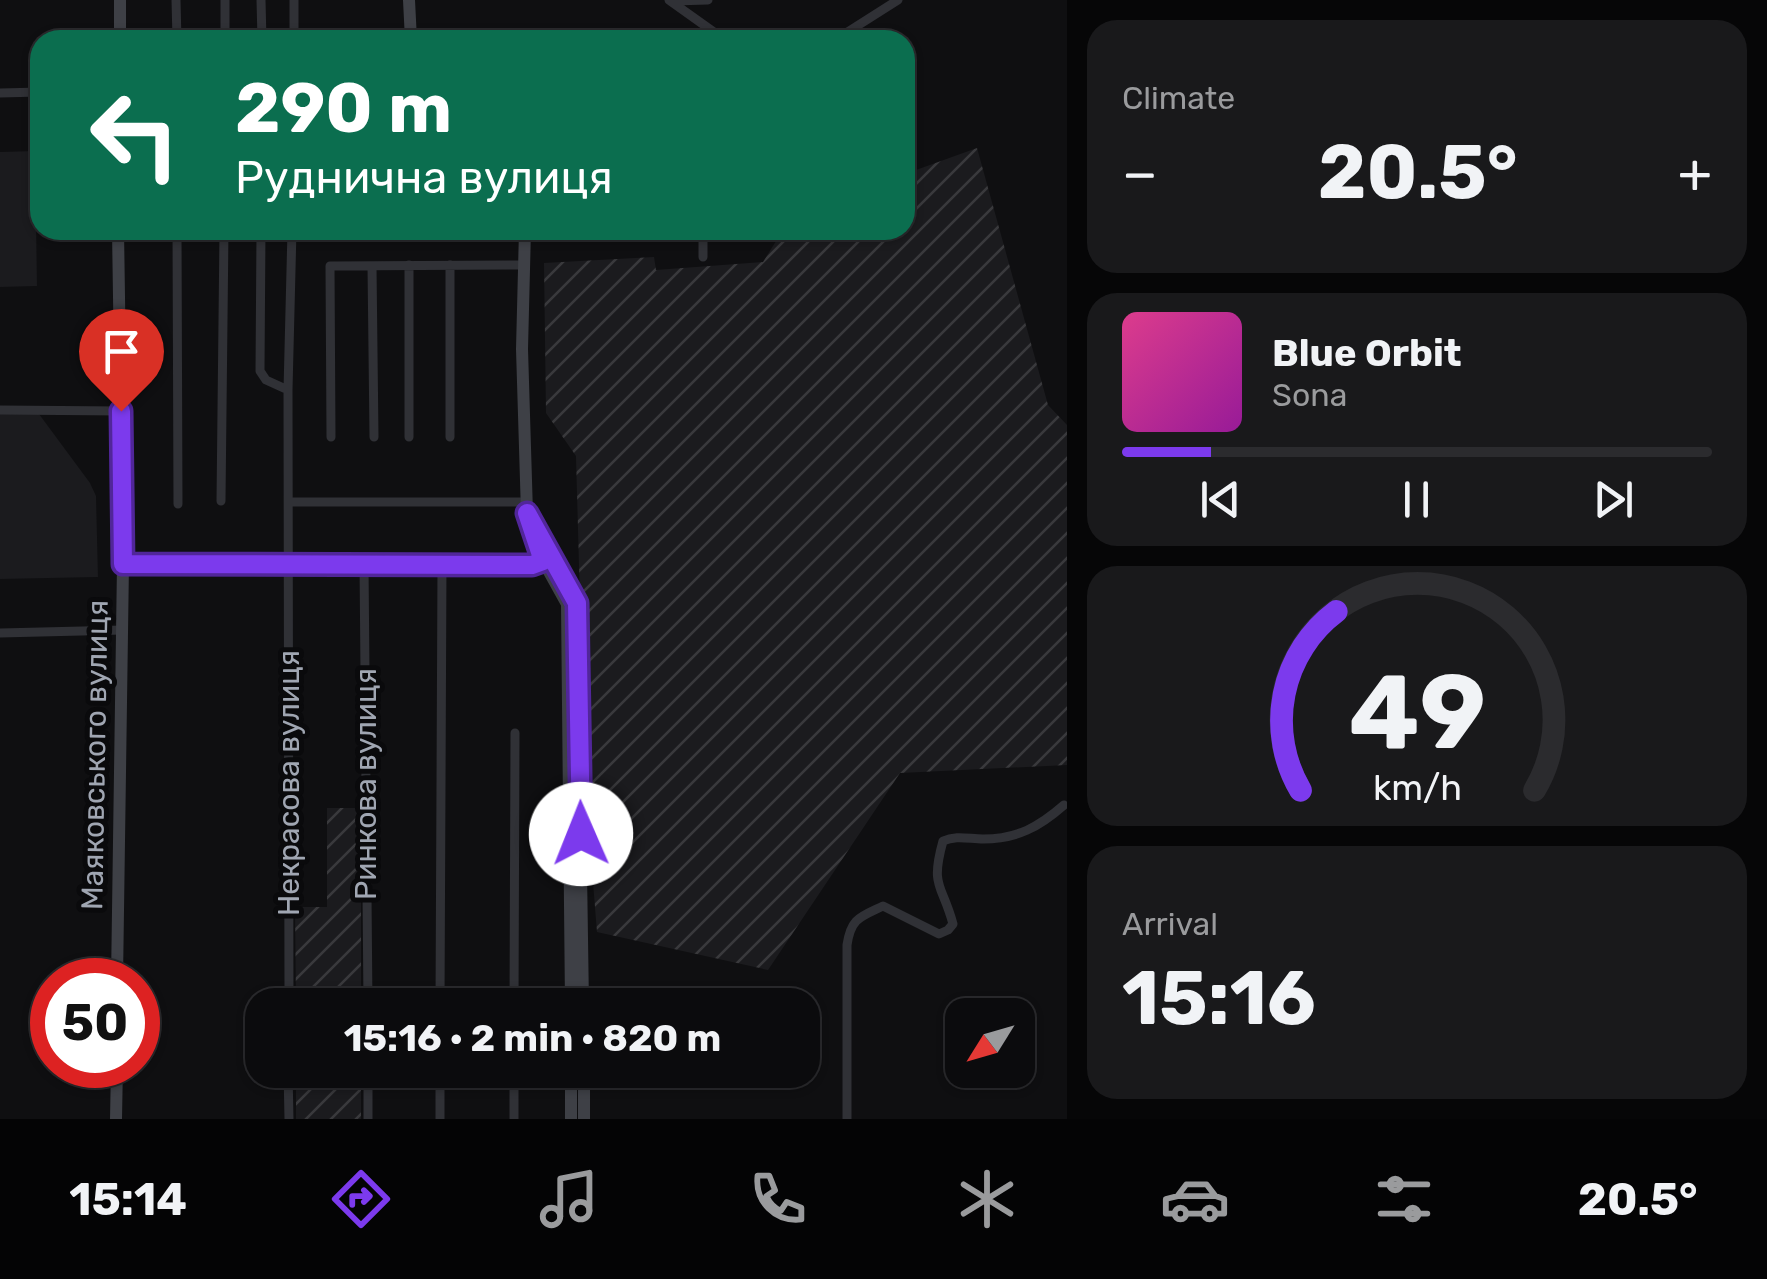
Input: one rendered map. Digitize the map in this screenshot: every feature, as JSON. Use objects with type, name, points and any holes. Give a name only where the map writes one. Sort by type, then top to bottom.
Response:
[{"type":"main road","points":[[120,0],[120,30]]},
{"type":"main road","points":[[409,0],[410,30]]},
{"type":"main road","name":"Маяковського вулиця","points":[[118,240],[123,564],[118,958]]},
{"type":"main road","points":[[525,240],[522,350],[527,508],[543,561],[567,604],[571,988]]},
{"type":"main road","points":[[527,508],[577,603],[584,988]]},
{"type":"main road","points":[[116,1119],[117,1088]]},
{"type":"main road","points":[[571,1088],[571,1119]]},
{"type":"main road","points":[[584,1088],[584,1119]]},
{"type":"street","points":[[176,0],[177,30]]},
{"type":"street","points":[[226,0],[226,30]]},
{"type":"street","points":[[261,0],[262,30]]},
{"type":"street","points":[[294,0],[294,30]]},
{"type":"street","points":[[670,0],[708,0]]},
{"type":"street","points":[[670,0],[711,30]]},
{"type":"street","points":[[851,30],[898,0]]},
{"type":"street","points":[[0,92],[30,92]]},
{"type":"street","points":[[177,240],[178,504]]},
{"type":"street","points":[[221,501],[224,240]]},
{"type":"street","points":[[260,240],[260,371],[266,380],[288,390]]},
{"type":"street","name":"Некрасова вулиця","points":[[289,988],[288,390],[292,240]]},
{"type":"street","points":[[703,240],[703,257]]},
{"type":"street","points":[[331,437],[330,266],[524,264]]},
{"type":"street","points":[[409,265],[409,437]]},
{"type":"street","points":[[450,265],[450,437]]},
{"type":"street","points":[[372,266],[374,437]]},
{"type":"street","points":[[0,410],[121,411]]},
{"type":"street","points":[[289,502],[527,508]]},
{"type":"street","points":[[123,564],[532,565],[543,561]]},
{"type":"street","name":"Ринкова вулиця","points":[[364,563],[368,988]]},
{"type":"street","points":[[440,988],[442,564]]},
{"type":"street","points":[[0,633],[123,630]]},
{"type":"street","points":[[514,988],[515,733]]},
{"type":"street","points":[[847,1119],[850,926],[883,906],[939,934],[948,930],[953,924],[936,884],[943,841],[951,837],[1014,836],[1045,822],[1064,805]]},
{"type":"street","points":[[288,1088],[288,1119]]},
{"type":"street","points":[[368,1088],[368,1119]]},
{"type":"street","points":[[440,1088],[440,1119]]},
{"type":"street","points":[[514,1088],[514,1119]]},
{"type":"shaded area","points":[[977,148],[1048,405],[1067,425],[1067,765],[900,773],[768,970],[597,932],[585,782],[576,456],[546,413],[544,263],[654,257],[656,270],[763,262],[777,240],[915,240],[915,170]]},
{"type":"shaded area","points":[[30,151],[30,240],[36,240],[37,286],[0,287],[0,152]]},
{"type":"shaded area","points":[[0,412],[39,414],[90,483],[96,496],[98,577],[0,579]]},
{"type":"shaded area","points":[[327,808],[361,808],[361,988],[296,988],[295,907],[327,907]]},
{"type":"shaded area","points":[[296,1088],[361,1088],[361,1119],[296,1119]]},
{"type":"route","points":[[121,411],[123,564],[532,565],[543,561],[527,513],[577,603],[581,834]]}]
